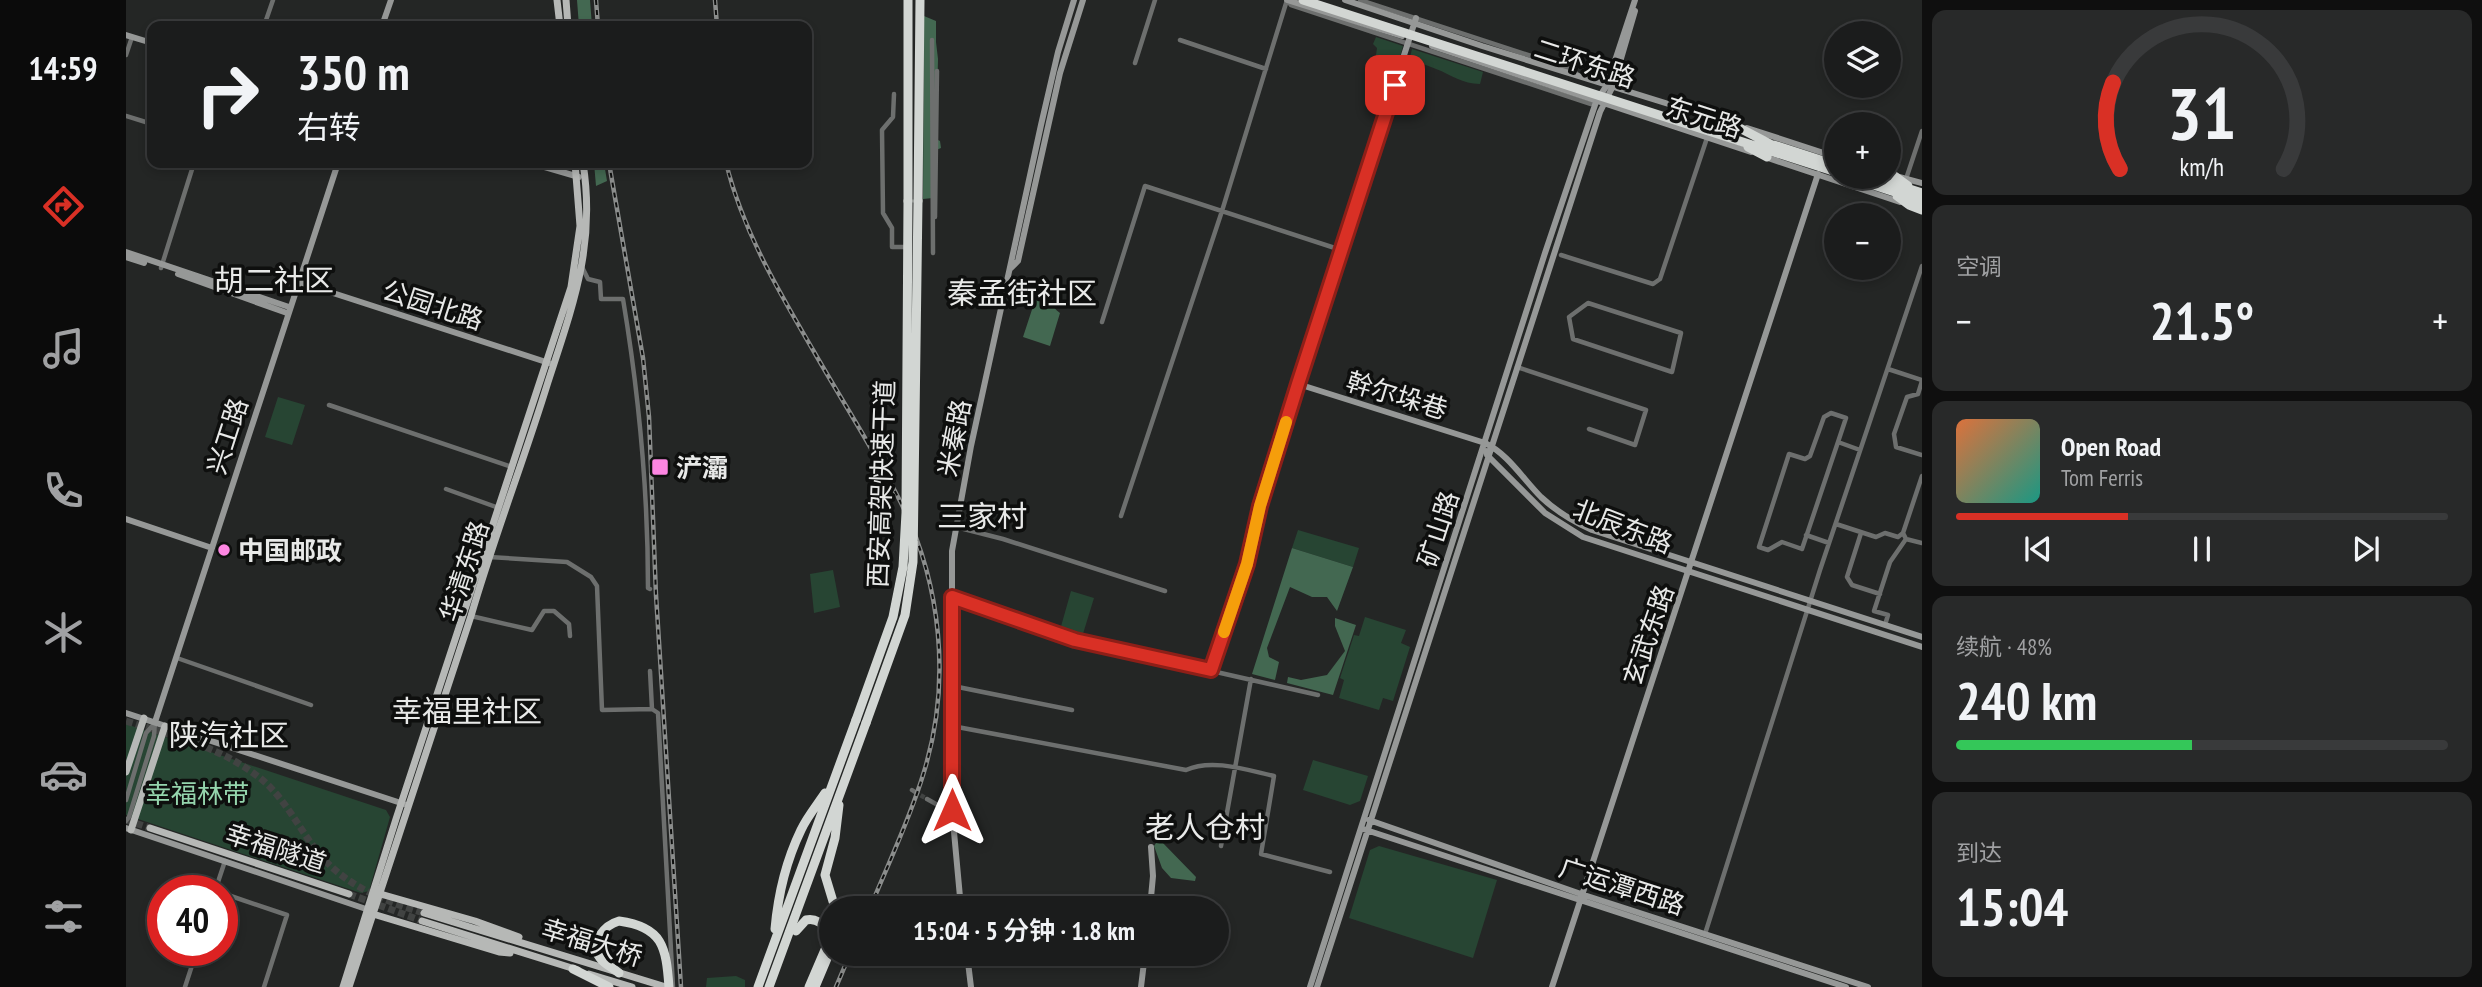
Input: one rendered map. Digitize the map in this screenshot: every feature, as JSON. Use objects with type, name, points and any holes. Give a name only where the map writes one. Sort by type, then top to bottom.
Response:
[{"type":"highway","name":"西安高架快速干道","points":[[758,987],[836,774],[861,722],[905,615],[914,562],[913,201],[908,0]]},
{"type":"highway","name":"西安高架快速干道","points":[[913,201],[920,0]]},
{"type":"highway","name":"二环东路","points":[[1303,0],[1824,161]]},
{"type":"highway","name":"二环东路","points":[[1322,0],[1691,122]]},
{"type":"highway","points":[[1691,122],[1824,169]]},
{"type":"highway","points":[[1730,123],[1772,145]]},
{"type":"highway","points":[[1724,135],[1766,157]]},
{"type":"highway","points":[[1901,179],[1920,189]]},
{"type":"highway","points":[[1901,184],[1920,189]]},
{"type":"highway","points":[[1887,189],[1909,205],[1922,210]]},
{"type":"highway","points":[[1887,189],[1922,201]]},
{"type":"highway","name":"西安高架快速干道","points":[[769,987],[840,794],[861,722]]},
{"type":"highway","points":[[774,943],[781,884],[795,844],[836,774]]},
{"type":"highway","points":[[831,896],[825,875],[835,838],[840,794]]},
{"type":"highway","points":[[769,987],[796,930],[806,920],[811,919],[820,922],[828,932],[827,945],[809,987]]},
{"type":"highway","points":[[619,972],[599,957],[596,947],[604,929],[619,921],[643,927],[660,940],[666,954],[670,987]]},
{"type":"highway","points":[[815,987],[824,966]]},
{"type":"highway","points":[[573,969],[609,987]]},
{"type":"main road","points":[[557,0],[559,21]]},
{"type":"main road","points":[[566,0],[568,21]]},
{"type":"main road","name":"华清东路","points":[[343,987],[376,893],[513,467],[582,267],[587,229],[581,177],[577,168]]},
{"type":"main road","name":"华清东路","points":[[405,804],[527,448],[571,286],[579,245],[582,168]]},
{"type":"main road","points":[[126,772],[144,718]]},
{"type":"main road","points":[[129,829],[165,726]]},
{"type":"main road","name":"幸福隧道","points":[[150,828],[349,894]]},
{"type":"main road","points":[[376,893],[475,921],[569,957]]},
{"type":"main road","points":[[370,911],[503,946]]},
{"type":"main road","name":"华清东路","points":[[349,987],[370,911]]},
{"type":"main road","points":[[423,917],[503,946]]},
{"type":"main road","name":"幸福大桥","points":[[503,946],[569,957],[670,987]]},
{"type":"main road","name":"幸福大桥","points":[[503,946],[632,987]]},
{"type":"street","points":[[266,21],[273,0]]},
{"type":"street","points":[[384,21],[391,0]]},
{"type":"street","name":"米秦路","points":[[1022,229],[1055,64],[1074,0]]},
{"type":"street","name":"米秦路","points":[[960,896],[952,813],[952,559],[956,527],[1009,271],[1022,229],[1060,73],[1083,0]]},
{"type":"street","points":[[1135,62],[1155,0]]},
{"type":"street","points":[[1121,516],[1222,211],[1287,0]]},
{"type":"street","name":"东元路","points":[[1287,0],[1909,205]]},
{"type":"street","name":"东元路","points":[[1345,0],[1824,153]]},
{"type":"street","points":[[1211,670],[1247,564],[1260,506],[1298,384],[1415,21],[1360,0]]},
{"type":"street","name":"矿山路","points":[[1367,820],[1488,444],[1545,253],[1600,103],[1610,86],[1637,0]]},
{"type":"street","points":[[126,55],[129,36],[147,41]]},
{"type":"street","points":[[932,40],[934,253]]},
{"type":"street","points":[[1180,40],[1266,69]]},
{"type":"street","points":[[934,246],[937,71]]},
{"type":"street","points":[[894,94],[893,117],[882,130],[883,213],[892,228],[892,247],[919,247]]},
{"type":"street","name":"矿山路","points":[[1488,444],[1516,367],[1600,103]]},
{"type":"street","points":[[126,116],[147,122]]},
{"type":"street","points":[[1906,179],[1922,131]]},
{"type":"street","points":[[1561,254],[1653,284],[1660,279],[1707,138]]},
{"type":"street","points":[[162,266],[192,168]]},
{"type":"street","name":"兴工路","points":[[126,821],[154,736],[155,722],[336,168]]},
{"type":"street","points":[[549,168],[581,177]]},
{"type":"street","name":"玄武东路","points":[[1552,987],[1818,174]]},
{"type":"street","points":[[1901,177],[1920,189]]},
{"type":"street","points":[[1102,322],[1145,186],[1341,250]]},
{"type":"street","points":[[126,255],[288,310]]},
{"type":"street","points":[[1705,934],[1829,543],[1922,266]]},
{"type":"street","points":[[582,267],[588,279],[600,282],[601,299],[623,299],[643,445],[650,589]]},
{"type":"street","name":"公园北路","points":[[299,282],[550,364]]},
{"type":"street","points":[[1588,303],[1681,333],[1672,372],[1573,339],[1569,317],[1588,303]]},
{"type":"street","points":[[1516,367],[1646,410],[1635,445],[1589,429]]},
{"type":"street","points":[[1888,369],[1922,381],[1917,394],[1907,397],[1894,434],[1896,447],[1922,455]]},
{"type":"street","name":"幹尔垛巷","points":[[1298,384],[1488,444]]},
{"type":"street","points":[[329,405],[513,467]]},
{"type":"street","points":[[1831,413],[1846,418],[1838,442],[1802,549],[1782,542],[1768,550],[1759,547],[1789,454],[1805,459],[1811,456],[1824,417],[1831,413]]},
{"type":"street","points":[[1838,442],[1860,450]]},
{"type":"street","points":[[1487,455],[1488,444]]},
{"type":"street","name":"北辰东路","points":[[1488,444],[1542,498],[1568,518],[1592,530],[1922,637]]},
{"type":"street","name":"矿山路","points":[[1310,987],[1487,455]]},
{"type":"street","name":"北辰东路","points":[[1487,455],[1545,513],[1564,527],[1595,541],[1809,608],[1922,647]]},
{"type":"street","points":[[1885,626],[1888,615],[1874,611],[1891,562],[1901,544],[1922,476]]},
{"type":"street","points":[[446,489],[500,508]]},
{"type":"street","points":[[126,519],[212,548]]},
{"type":"street","points":[[1836,524],[1876,537],[1885,533],[1922,543]]},
{"type":"street","points":[[956,527],[1003,539],[1165,592]]},
{"type":"street","points":[[1861,533],[1847,577],[1852,585],[1880,594]]},
{"type":"street","points":[[1807,535],[1829,543]]},
{"type":"street","points":[[489,557],[567,562],[591,577],[597,586],[602,710],[652,709],[658,713],[670,987]]},
{"type":"street","points":[[952,597],[1075,640],[1318,695]]},
{"type":"street","points":[[471,616],[532,630],[544,611],[554,611],[569,624],[570,636]]},
{"type":"street","points":[[177,658],[311,705]]},
{"type":"street","points":[[650,671],[652,709]]},
{"type":"street","points":[[1221,846],[1251,679]]},
{"type":"street","points":[[953,686],[1072,710]]},
{"type":"street","points":[[126,713],[405,804]]},
{"type":"street","name":"兴工路","points":[[126,800],[146,733],[155,722]]},
{"type":"street","points":[[952,726],[1186,770],[1199,764],[1234,767],[1274,776],[1261,854],[1330,872]]},
{"type":"street","points":[[927,799],[952,813]]},
{"type":"street","name":"广运潭西路","points":[[1367,820],[1580,897],[1846,987]]},
{"type":"street","points":[[129,829],[370,911]]},
{"type":"street","name":"矿山路","points":[[1317,987],[1364,829]]},
{"type":"street","name":"广运潭西路","points":[[1364,829],[1868,987]]},
{"type":"street","points":[[1151,896],[1152,847]]},
{"type":"street","points":[[221,875],[225,861]]},
{"type":"street","points":[[238,898],[287,915],[264,987]]},
{"type":"street","points":[[185,987],[192,966]]},
{"type":"street","points":[[968,966],[971,987]]},
{"type":"street","points":[[1141,987],[1143,966]]},
{"type":"green space","points":[[577,0],[590,0],[592,21],[579,21]]},
{"type":"green space","points":[[924,16],[936,21],[936,139],[940,141],[941,148],[931,152],[933,198],[923,199]]},
{"type":"green space","points":[[1376,37],[1403,46],[1398,63],[1390,60],[1375,62],[1377,48],[1373,44]]},
{"type":"green space","points":[[1412,49],[1483,72],[1480,84],[1462,81],[1416,61],[1410,57]]},
{"type":"green space","points":[[594,168],[605,168],[607,181],[596,186]]},
{"type":"green space","points":[[1041,282],[1047,287],[1054,308],[1060,313],[1050,346],[1023,337]]},
{"type":"green space","points":[[278,397],[305,405],[292,445],[265,437]]},
{"type":"green space","points":[[1298,530],[1359,548],[1353,567],[1292,548]]},
{"type":"green space","points":[[1292,548],[1353,567],[1337,611],[1327,597],[1312,597],[1290,587],[1267,648],[1269,657],[1279,662],[1275,680],[1252,674]]},
{"type":"green space","points":[[833,570],[840,607],[814,613],[810,574]]},
{"type":"green space","points":[[1071,591],[1094,598],[1082,637],[1060,630]]},
{"type":"green space","points":[[1365,617],[1406,630],[1401,643],[1410,647],[1393,701],[1383,698],[1379,710],[1339,698],[1344,680],[1340,678],[1354,635],[1359,636]]},
{"type":"green space","points":[[1335,618],[1356,625],[1333,695],[1287,683],[1288,677],[1301,680],[1327,675],[1345,651],[1335,626]]},
{"type":"green space","name":"幸福林带","points":[[126,724],[386,810],[390,817],[369,891],[361,893],[126,815]]},
{"type":"green space","points":[[1313,760],[1368,776],[1360,801],[1350,805],[1303,790]]},
{"type":"green space","points":[[1158,840],[1196,877],[1195,881],[1171,878],[1162,868],[1154,846]]},
{"type":"green space","points":[[1379,846],[1497,880],[1473,958],[1349,918],[1370,850]]},
{"type":"green space","points":[[736,976],[745,980],[745,987],[706,987],[707,978]]},
{"type":"tunnel","points":[[126,721],[200,745],[252,772],[275,792],[332,868],[369,892],[424,913]]},
{"type":"tunnel","points":[[915,792],[927,799]]},
{"type":"tunnel","points":[[126,820],[150,828]]},
{"type":"tunnel","points":[[349,894],[422,921]]},
{"type":"railway","points":[[596,0],[598,21]]},
{"type":"railway","points":[[715,0],[717,21]]},
{"type":"railway","points":[[610,168],[643,358],[649,417],[656,595],[681,987]]},
{"type":"railway","points":[[727,168],[742,212],[763,260],[898,497],[925,564],[933,598],[939,669],[938,705],[932,740],[911,809],[875,896]]},
{"type":"railway","points":[[836,987],[845,966]]},
{"type":"slow traffic","points":[[1224,632],[1247,564],[1260,506],[1286,422]]},
{"type":"place","name":"浐灞","points":[[660,467]]},
{"type":"place","name":"中国邮政","points":[[224,550]]},
{"type":"district","name":"胡二社区","points":[[274,279]]},
{"type":"district","name":"秦孟街社区","points":[[1022,292]]},
{"type":"district","name":"三家村","points":[[982,515]]},
{"type":"district","name":"幸福里社区","points":[[467,710]]},
{"type":"district","name":"陕汽社区","points":[[229,734]]},
{"type":"district","name":"老人仓村","points":[[1205,826]]},
{"type":"route","points":[[952,810],[952,597],[1075,640],[1211,670],[1247,564],[1260,506],[1298,384],[1395,85]]}]
